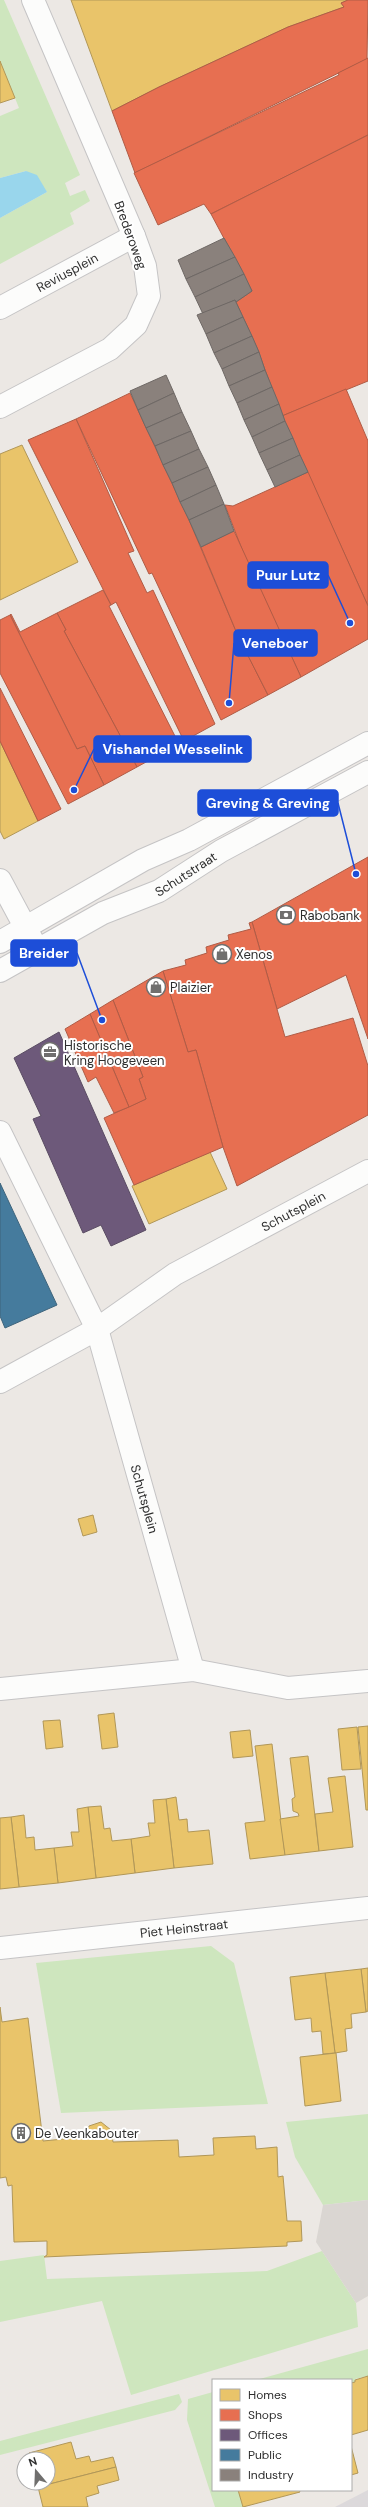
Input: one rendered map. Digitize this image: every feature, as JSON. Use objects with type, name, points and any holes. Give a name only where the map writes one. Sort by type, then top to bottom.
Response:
[{"type":"street","name":"Brederoweg","points":[[0,407],[110,349],[136,325],[148,296],[145,266],[134,236],[33,0]]},
{"type":"street","name":"Reviusplein","points":[[0,308],[134,236]]},
{"type":"street","name":"Schutstraat","points":[[0,942],[143,860],[189,840],[368,743]]},
{"type":"street","name":"Schutstraat","points":[[0,971],[103,913],[159,891],[221,851],[368,772]]},
{"type":"street","points":[[4,888],[37,949]]},
{"type":"street","name":"Schutsplein","points":[[0,1132],[97,1329],[193,1670]]},
{"type":"street","name":"Schutsplein","points":[[0,1382],[97,1329],[175,1274],[368,1171]]},
{"type":"street","points":[[0,1689],[193,1670],[288,1688],[368,1681]]},
{"type":"street","name":"Piet Heinstraat","points":[[0,1948],[368,1908]]},
{"type":"shaded area","points":[[368,2200],[368,2296],[356,2303],[316,2242],[323,2205]]},
{"type":"shaded area","points":[[368,2490],[368,2507],[335,2507]]},
{"type":"green space","points":[[0,0],[4,0],[80,175],[65,183],[70,196],[85,190],[90,201],[70,213],[74,224],[0,264],[0,218],[47,192],[26,171],[0,178],[0,116],[19,108],[0,61]]},
{"type":"green space","points":[[211,1946],[234,1963],[268,2104],[61,2113],[36,1963]]},
{"type":"green space","points":[[368,2114],[368,2200],[323,2205],[295,2157],[286,2122]]},
{"type":"green space","points":[[322,2251],[356,2303],[358,2327],[131,2395],[102,2301],[0,2322],[0,2261],[44,2255],[47,2279],[267,2271]]},
{"type":"green space","points":[[368,2349],[368,2376],[355,2379],[355,2382],[352,2383],[352,2379],[260,2379]]},
{"type":"green space","points":[[212,2392],[212,2491],[238,2491],[243,2507],[215,2507],[187,2420],[188,2399]]},
{"type":"green space","points":[[179,2394],[182,2402],[175,2410],[0,2455],[0,2441]]},
{"type":"water","points":[[26,171],[37,175],[47,192],[0,218],[0,178]]},
{"type":"building: Homes","points":[[71,0],[348,0],[341,3],[344,7],[288,27],[159,87],[112,111]]},
{"type":"building: Homes","points":[[0,61],[15,98],[0,103]]},
{"type":"building: Homes","points":[[22,445],[78,562],[0,600],[0,454]]},
{"type":"building: Homes","points":[[0,741],[38,821],[4,839],[0,831]]},
{"type":"building: Homes","points":[[210,1152],[227,1189],[149,1224],[132,1186]]},
{"type":"building: Homes","points":[[93,1515],[97,1532],[83,1536],[78,1519]]},
{"type":"building: Homes","points":[[114,1713],[118,1747],[102,1749],[98,1715]]},
{"type":"building: Homes","points":[[60,1720],[63,1747],[46,1749],[43,1721]]},
{"type":"building: Homes","points":[[368,1726],[368,1810],[366,1810],[358,1727]]},
{"type":"building: Homes","points":[[357,1727],[361,1769],[342,1770],[338,1729]]},
{"type":"building: Homes","points":[[250,1730],[253,1756],[233,1758],[230,1732]]},
{"type":"building: Homes","points":[[272,1744],[285,1855],[250,1859],[245,1823],[265,1821],[255,1746]]},
{"type":"building: Homes","points":[[308,1756],[319,1851],[285,1855],[280,1819],[299,1816],[298,1813],[293,1811],[292,1799],[295,1797],[290,1758]]},
{"type":"building: Homes","points":[[345,1776],[353,1847],[319,1851],[315,1814],[333,1812],[328,1778]]},
{"type":"building: Homes","points":[[176,1797],[179,1820],[187,1819],[188,1832],[209,1830],[213,1864],[174,1868],[166,1799]]},
{"type":"building: Homes","points":[[166,1799],[174,1868],[135,1873],[131,1839],[150,1836],[148,1823],[155,1823],[153,1800]]},
{"type":"building: Homes","points":[[101,1806],[104,1829],[110,1828],[112,1841],[131,1839],[135,1873],[96,1878],[88,1807]]},
{"type":"building: Homes","points":[[88,1807],[96,1878],[58,1883],[54,1848],[73,1846],[71,1832],[79,1832],[77,1809]]},
{"type":"building: Homes","points":[[24,1815],[26,1838],[34,1837],[35,1850],[54,1848],[58,1883],[19,1887],[11,1817]]},
{"type":"building: Homes","points":[[11,1817],[19,1887],[0,1889],[0,1818]]},
{"type":"building: Homes","points":[[368,1968],[368,2011],[366,2012],[361,1969]]},
{"type":"building: Homes","points":[[361,1969],[366,2012],[351,2014],[352,2028],[345,2029],[347,2051],[335,2053],[325,1973]]},
{"type":"building: Homes","points":[[325,1973],[335,2053],[323,2054],[321,2031],[312,2032],[311,2018],[295,2020],[290,1977]]},
{"type":"building: Homes","name":"De Veenkabouter","points":[[0,2007],[2,2022],[28,2018],[43,2141],[84,2137],[89,2126],[101,2122],[111,2130],[113,2142],[178,2140],[179,2157],[214,2155],[213,2138],[255,2136],[256,2149],[277,2147],[278,2177],[283,2176],[287,2221],[301,2221],[302,2241],[287,2242],[287,2246],[44,2257],[47,2255],[47,2241],[14,2242],[12,2185],[8,2186],[6,2177],[0,2178]]},
{"type":"building: Homes","points":[[336,2053],[341,2101],[305,2106],[300,2057]]},
{"type":"building: Homes","points":[[368,2376],[368,2430],[352,2435],[352,2383],[355,2382],[355,2380]]},
{"type":"building: Homes","points":[[71,2442],[76,2459],[89,2456],[91,2462],[113,2457],[116,2467],[56,2482],[56,2451],[37,2451]]},
{"type":"building: Homes","points":[[352,2450],[358,2473],[352,2475]]},
{"type":"building: Homes","points":[[116,2467],[119,2480],[97,2486],[99,2493],[86,2497],[88,2507],[43,2507],[39,2491],[56,2491],[56,2482]]},
{"type":"building: Homes","points":[[238,2491],[300,2492],[243,2507]]},
{"type":"building: Shops","points":[[348,0],[368,0],[367,59],[135,173],[112,111],[159,87],[288,27],[344,7],[341,3]]},
{"type":"building: Shops","points":[[368,58],[368,135],[211,214],[204,204],[158,225],[134,173],[339,75],[338,73]]},
{"type":"building: Shops","points":[[368,135],[368,381],[282,416],[257,348],[236,302],[252,291],[211,214]]},
{"type":"building: Shops","points":[[346,389],[368,441],[368,606],[282,416]]},
{"type":"building: Shops","points":[[130,393],[189,520],[238,636],[268,695],[221,720],[152,573],[149,574],[76,419]]},
{"type":"building: Shops","points":[[76,419],[134,551],[128,553],[147,593],[153,590],[215,724],[184,741],[116,602],[111,605],[28,440]]},
{"type":"building: Shops","points":[[308,472],[368,606],[368,639],[301,677],[248,565],[225,505],[233,506]]},
{"type":"building: Shops","points":[[234,531],[301,677],[268,695],[238,636],[201,547]]},
{"type":"building: Shops","points":[[103,590],[111,605],[109,606],[179,744],[137,767],[64,631],[66,630],[57,613]]},
{"type":"building: Shops","points":[[57,613],[66,630],[64,631],[137,767],[104,785],[85,746],[77,749],[10,615],[11,614],[20,632]]},
{"type":"building: Shops","points":[[10,615],[77,749],[85,746],[104,785],[68,804],[0,673],[0,620]]},
{"type":"building: Shops","points":[[0,688],[61,809],[38,821],[0,741]]},
{"type":"building: Shops","points":[[368,857],[368,1039],[346,975],[277,1009],[252,922]]},
{"type":"building: Shops","points":[[252,922],[285,1037],[353,1018],[368,1066],[368,1115],[237,1186],[223,1147],[196,1050],[188,1052],[163,971],[186,965],[185,960],[207,953],[206,947],[229,940],[228,935],[251,929],[249,923]]},
{"type":"building: Shops","points":[[163,971],[188,1052],[196,1050],[223,1147],[134,1185],[104,1118],[146,1099],[139,1079],[143,1077],[113,1000]]},
{"type":"building: Shops","points":[[113,1000],[143,1077],[139,1079],[146,1099],[129,1107],[90,1014]]},
{"type":"building: Shops","points":[[90,1014],[129,1107],[114,1113],[96,1077],[88,1082],[65,1029]]},
{"type":"building: Offices","points":[[59,1032],[146,1230],[111,1246],[101,1225],[83,1233],[33,1119],[41,1116],[14,1058]]},
{"type":"building: Public","points":[[0,1183],[57,1305],[5,1328],[0,1316]]},
{"type":"building: Industry","points":[[224,238],[235,257],[186,279],[178,260]]},
{"type":"building: Industry","points":[[235,257],[244,274],[195,297],[186,279]]},
{"type":"building: Industry","points":[[244,274],[252,291],[236,302],[235,300],[203,314],[195,297]]},
{"type":"building: Industry","points":[[235,300],[243,317],[206,334],[197,315]]},
{"type":"building: Industry","points":[[243,317],[252,336],[214,353],[206,334]]},
{"type":"building: Industry","points":[[252,336],[259,352],[222,369],[214,353]]},
{"type":"building: Industry","points":[[259,352],[265,370],[229,386],[222,369]]},
{"type":"building: Industry","points":[[265,370],[272,387],[237,403],[229,386]]},
{"type":"building: Industry","points":[[166,375],[174,393],[138,410],[130,391]]},
{"type":"building: Industry","points":[[272,387],[279,404],[244,420],[237,403]]},
{"type":"building: Industry","points":[[174,393],[182,412],[146,428],[138,410]]},
{"type":"building: Industry","points":[[279,404],[285,421],[252,437],[244,420]]},
{"type":"building: Industry","points":[[182,412],[191,431],[155,446],[146,428]]},
{"type":"building: Industry","points":[[285,421],[293,438],[259,453],[252,437]]},
{"type":"building: Industry","points":[[191,431],[199,449],[163,465],[155,446]]},
{"type":"building: Industry","points":[[293,438],[300,455],[267,470],[259,453]]},
{"type":"building: Industry","points":[[199,449],[208,467],[172,483],[163,465]]},
{"type":"building: Industry","points":[[300,455],[308,472],[275,487],[267,470]]},
{"type":"building: Industry","points":[[208,467],[216,485],[180,502],[172,483]]},
{"type":"building: Industry","points":[[216,485],[224,504],[189,520],[180,502]]},
{"type":"building: Industry","points":[[224,504],[234,531],[201,547],[189,520]]},
{"type":"place","name":"Puur Lutz","points":[[350,623]]},
{"type":"place","name":"Veneboer","points":[[229,703]]},
{"type":"place","name":"Vishandel Wesselink","points":[[74,790]]},
{"type":"place","name":"Greving & Greving","points":[[356,874]]},
{"type":"place","name":"Rabobank","points":[[286,915]]},
{"type":"place","name":"Xenos","points":[[222,954]]},
{"type":"place","name":"Plaizier","points":[[156,987]]},
{"type":"place","name":"Breider","points":[[102,1020]]},
{"type":"place","name":"Historische Kring Hoogeveen","points":[[50,1052]]},
{"type":"place","name":"De Veenkabouter","points":[[21,2133]]}]
